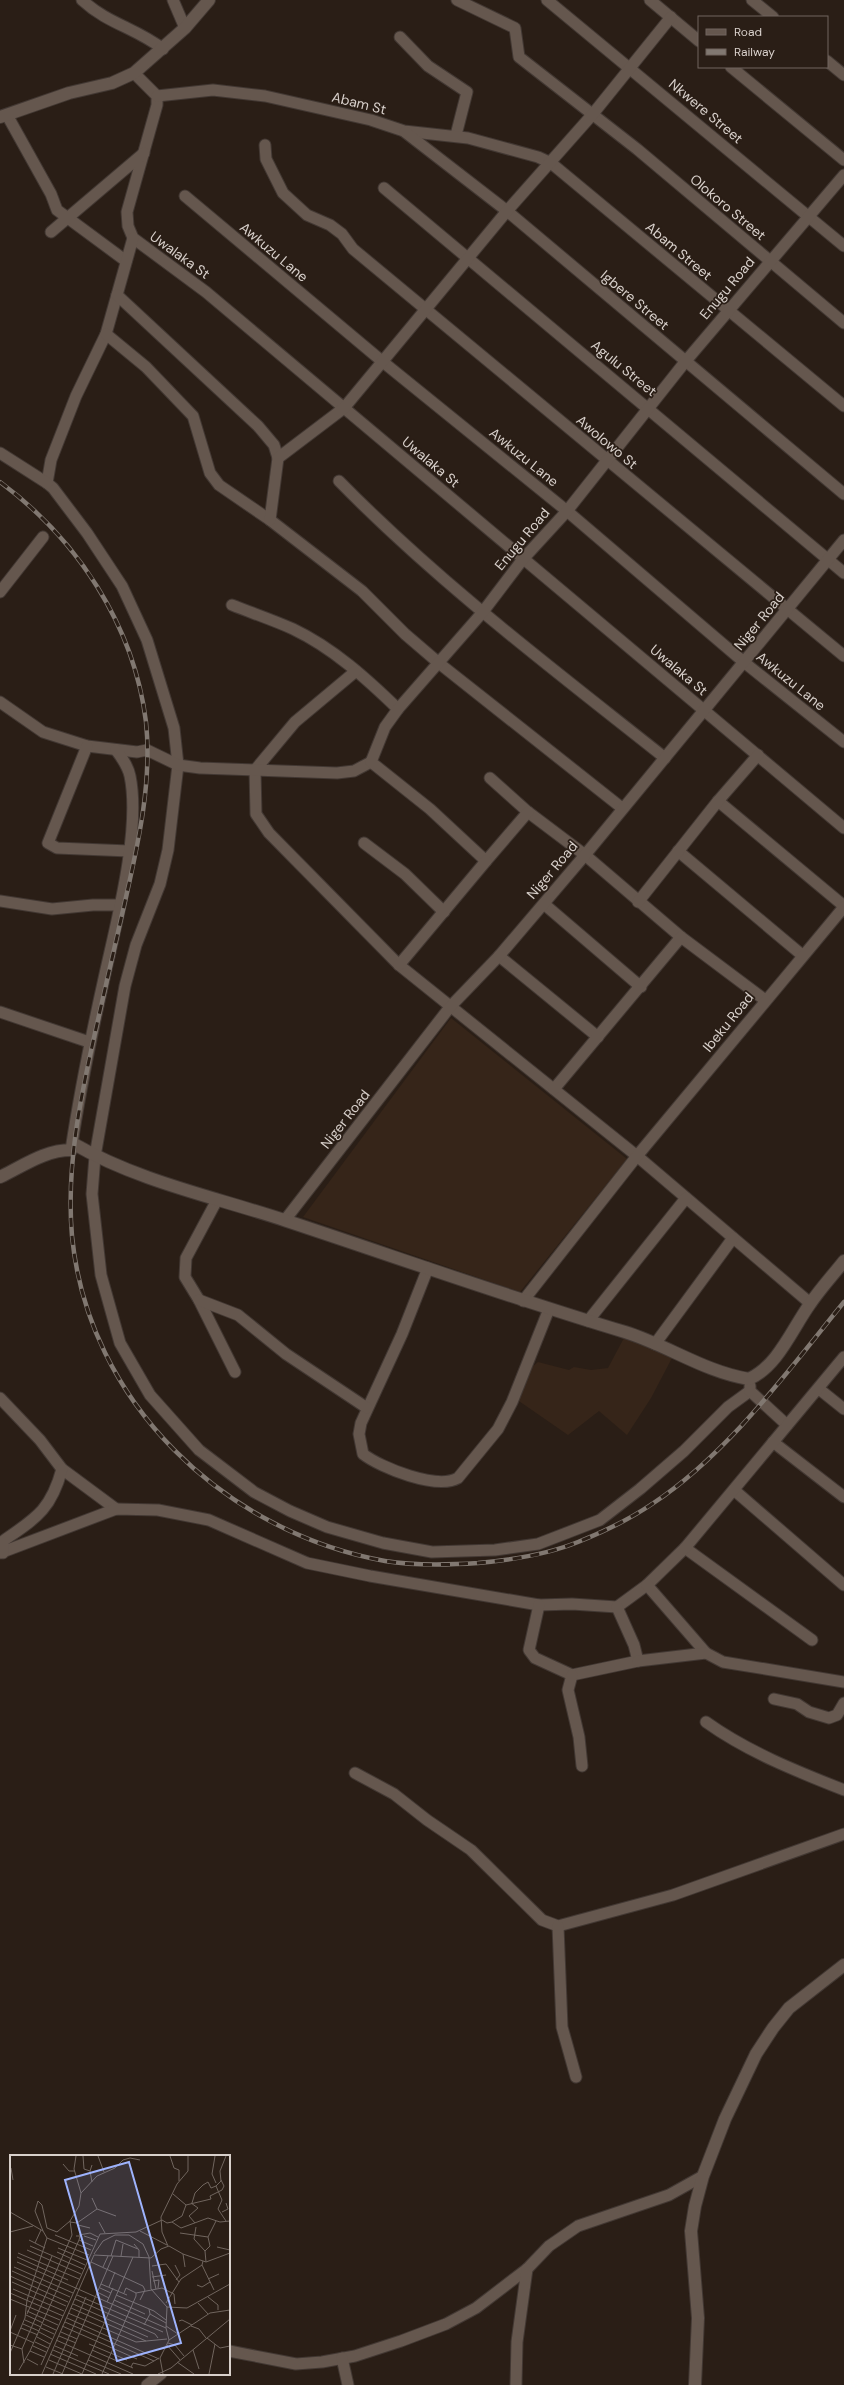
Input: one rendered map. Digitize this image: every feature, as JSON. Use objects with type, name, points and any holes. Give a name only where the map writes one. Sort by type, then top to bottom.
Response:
[{"type":"street","points":[[82,0],[94,11],[114,24],[147,37],[163,49]]},
{"type":"street","points":[[173,0],[185,28]]},
{"type":"street","points":[[126,261],[57,210],[51,194],[3,116],[69,93],[112,83],[134,73],[185,28],[209,0]]},
{"type":"street","name":"Olokoro Street","points":[[457,0],[515,28],[520,57],[637,149],[769,262],[844,323]]},
{"type":"street","name":"Nkwere Street","points":[[547,0],[631,68],[844,246]]},
{"type":"street","points":[[650,0],[698,40]]},
{"type":"street","points":[[752,0],[772,16]]},
{"type":"street","points":[[278,458],[344,408],[427,311],[508,211],[592,115],[631,68],[670,17]]},
{"type":"street","points":[[400,37],[428,66],[467,92],[456,135]]},
{"type":"street","points":[[828,62],[844,75]]},
{"type":"street","points":[[732,68],[844,160]]},
{"type":"street","points":[[134,73],[157,96]]},
{"type":"street","name":"Abam St","points":[[157,96],[213,90],[265,96],[371,120],[404,131],[456,135],[538,157],[551,163]]},
{"type":"street","name":"Uwalaka St","points":[[157,96],[157,105],[127,212],[128,226],[133,238],[206,292],[844,828]]},
{"type":"street","name":"Igbere Street","points":[[404,131],[508,211],[685,362],[844,494]]},
{"type":"street","name":"Awolowo St","points":[[265,145],[266,158],[283,193],[307,215],[330,225],[342,234],[353,249],[844,656]]},
{"type":"street","points":[[51,232],[144,153]]},
{"type":"street","name":"Abam Street","points":[[551,163],[844,406]]},
{"type":"street","name":"Enugu Road","points":[[371,762],[385,727],[398,709],[440,664],[482,613],[523,559],[566,511],[650,409],[685,362],[844,175]]},
{"type":"street","name":"Agulu Street","points":[[384,188],[468,260],[650,409],[844,573]]},
{"type":"street","name":"Awkuzu Lane","points":[[185,196],[383,362],[566,511],[745,662],[844,742]]},
{"type":"street","points":[[47,483],[51,460],[73,403],[106,334],[133,238]]},
{"type":"street","points":[[117,295],[258,426],[274,445],[278,458],[270,520]]},
{"type":"street","points":[[106,334],[146,367],[193,416],[210,473],[218,486],[270,520],[362,591],[405,634],[440,664],[622,808]]},
{"type":"street","points":[[0,453],[53,488],[87,533],[122,586],[141,627],[165,694],[174,728],[178,765],[168,850],[160,884],[136,945],[125,986],[95,1156],[92,1194],[101,1275],[120,1343],[150,1395],[198,1450],[254,1492],[290,1511],[327,1527],[383,1543],[432,1552],[495,1550],[538,1544],[600,1520],[640,1489],[684,1451],[728,1408],[750,1392]]},
{"type":"street","points":[[338,481],[363,506],[482,613],[665,758]]},
{"type":"street","points":[[0,592],[43,536]]},
{"type":"street","name":"Niger Road","points":[[285,1220],[450,1007],[499,956],[544,904],[622,808],[788,610],[844,540]]},
{"type":"street","points":[[232,605],[293,629],[328,650],[356,671],[398,709]]},
{"type":"street","points":[[356,671],[295,722],[255,770],[256,814],[269,833],[398,965],[637,1156],[810,1303]]},
{"type":"street","points":[[0,702],[43,732],[87,746],[137,752],[147,750],[178,765],[337,773],[354,771],[371,762],[430,809],[486,861]]},
{"type":"street","points":[[87,746],[48,843],[57,848],[129,851]]},
{"type":"street","points":[[71,1150],[90,1042],[129,851],[132,823],[130,775],[128,767],[116,750]]},
{"type":"street","points":[[638,902],[718,801],[758,755]]},
{"type":"street","points":[[490,778],[528,812],[585,855],[638,902],[681,937],[765,1000]]},
{"type":"street","points":[[718,801],[844,907]]},
{"type":"street","points":[[398,965],[528,812]]},
{"type":"street","points":[[364,843],[405,874],[444,912]]},
{"type":"street","points":[[678,851],[802,955]]},
{"type":"street","points":[[0,901],[52,910],[93,905],[119,905]]},
{"type":"street","points":[[544,904],[641,987]]},
{"type":"street","name":"Ibeku Road","points":[[523,1301],[637,1156],[802,955],[844,907]]},
{"type":"street","points":[[554,1089],[641,987],[681,937]]},
{"type":"street","points":[[499,956],[598,1037]]},
{"type":"street","points":[[0,1012],[90,1042]]},
{"type":"street","points":[[71,1150],[74,1144],[95,1156],[166,1185],[285,1220],[523,1301],[631,1334],[714,1369],[749,1379],[760,1374],[771,1362],[810,1303],[844,1261]]},
{"type":"street","points":[[0,1177],[45,1154],[60,1150],[71,1150]]},
{"type":"street","points":[[588,1321],[686,1198]]},
{"type":"street","points":[[217,1200],[186,1258],[184,1268],[185,1277],[199,1300],[235,1372]]},
{"type":"street","points":[[655,1344],[733,1238]]},
{"type":"street","points":[[428,1268],[402,1334],[368,1408],[359,1434],[363,1454],[384,1466],[406,1474],[438,1483],[454,1481],[458,1478],[498,1428],[512,1402],[549,1309]]},
{"type":"street","points":[[199,1300],[238,1315],[286,1354],[368,1408]]},
{"type":"street","points":[[62,1469],[57,1487],[36,1520],[1,1540],[1,1553],[116,1509],[158,1510],[209,1520],[306,1563],[370,1576],[539,1605],[572,1604],[616,1607],[647,1585],[685,1548],[787,1425],[819,1389],[844,1357]]},
{"type":"street","points":[[749,1379],[750,1392],[787,1425]]},
{"type":"street","points":[[819,1389],[844,1409]]},
{"type":"street","points":[[0,1398],[40,1440],[62,1469],[116,1509]]},
{"type":"street","points":[[773,1442],[844,1497]]},
{"type":"street","points":[[734,1490],[844,1585]]},
{"type":"street","points":[[685,1548],[812,1640]]},
{"type":"street","points":[[647,1585],[706,1653],[722,1662],[844,1682]]},
{"type":"street","points":[[539,1605],[529,1650],[535,1658],[572,1675],[638,1661],[706,1653]]},
{"type":"street","points":[[616,1607],[634,1645],[638,1661]]},
{"type":"street","points":[[572,1675],[568,1690],[579,1737],[582,1766]]},
{"type":"street","points":[[774,1699],[797,1704],[809,1712],[829,1718],[836,1715],[844,1703]]},
{"type":"street","points":[[706,1722],[729,1739],[792,1769],[844,1790]]},
{"type":"street","points":[[355,1773],[394,1794],[426,1820],[471,1850],[542,1920],[558,1926],[673,1895],[844,1834]]},
{"type":"street","points":[[558,1926],[562,2027],[576,2077]]},
{"type":"street","points":[[695,2385],[698,2318],[692,2231],[695,2206],[703,2176],[725,2119],[756,2054],[768,2035],[789,2008],[844,1965]]},
{"type":"street","points":[[230,2351],[296,2364],[322,2362],[342,2358],[401,2341],[446,2324],[476,2308],[527,2269],[549,2246],[578,2226],[669,2195],[703,2176]]},
{"type":"street","points":[[516,2385],[517,2342],[527,2269]]},
{"type":"street","points":[[342,2358],[348,2385]]},
{"type":"street","points":[[147,2385],[160,2375]]},
{"type":"shaded area","points":[[451,1018],[627,1159],[520,1292],[303,1217]]},
{"type":"shaded area","points":[[625,1336],[673,1356],[651,1398],[627,1435],[599,1411],[568,1435],[516,1399],[531,1368],[538,1362],[569,1370],[574,1367],[591,1370],[608,1368]]},
{"type":"railway","points":[[0,482],[28,505],[54,530],[77,557],[97,587],[115,618],[129,652],[139,686],[146,722],[146,788],[140,832],[89,1058],[73,1159],[71,1210],[72,1236],[83,1296],[105,1353],[136,1404],[174,1450],[219,1489],[270,1521],[326,1546],[397,1563],[443,1565],[478,1563],[541,1554],[566,1547],[616,1525],[644,1510],[680,1484],[731,1437],[778,1383],[844,1302]]}]
